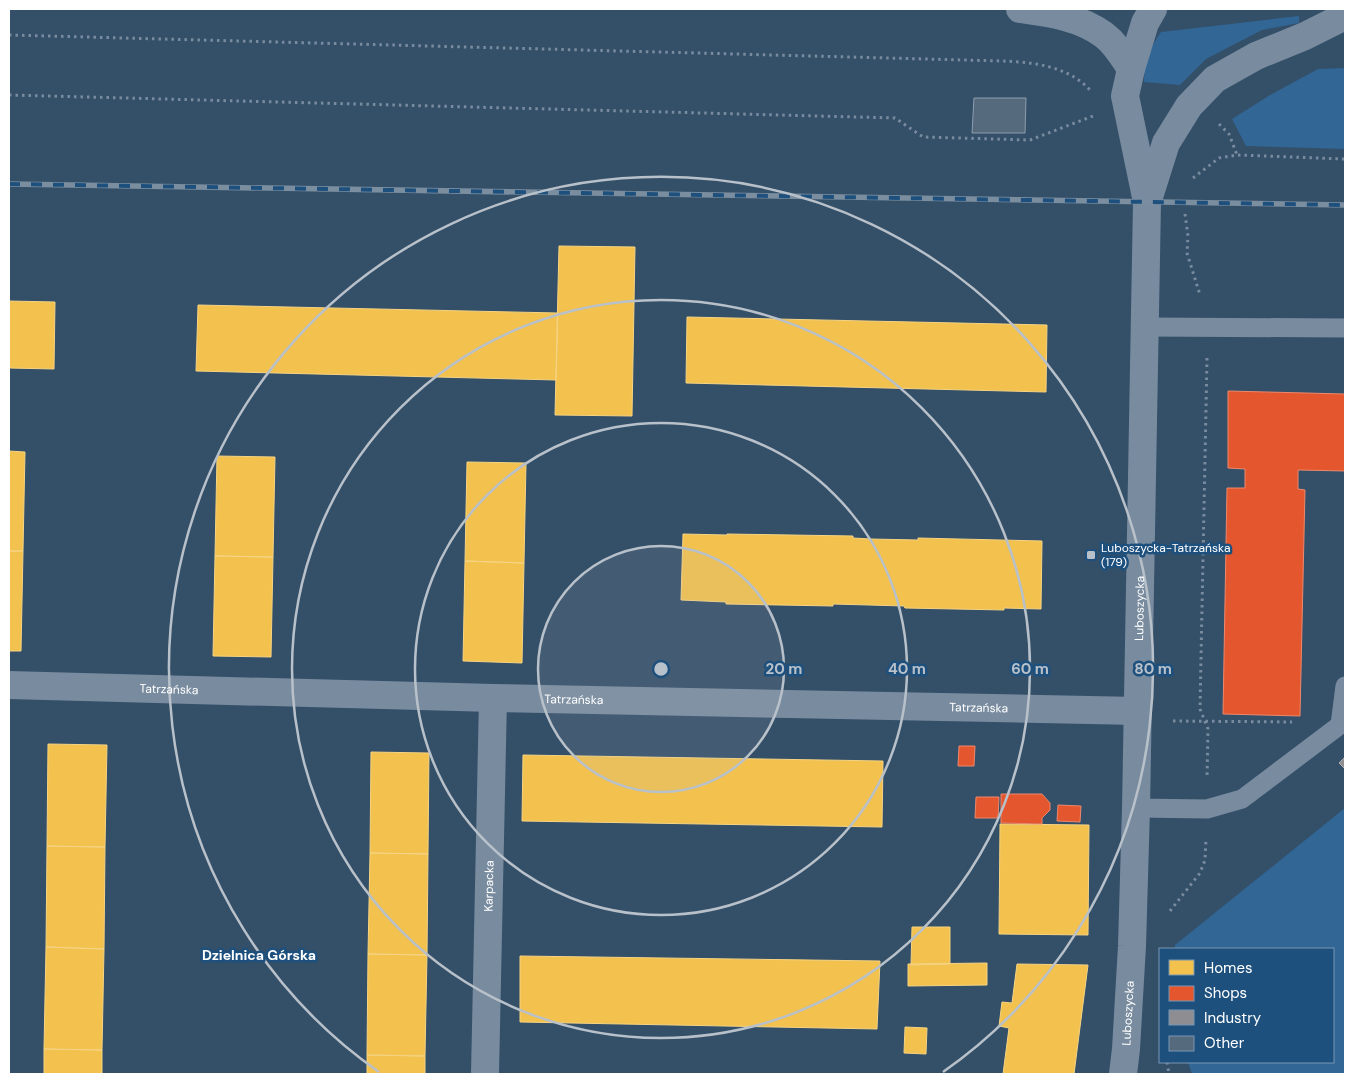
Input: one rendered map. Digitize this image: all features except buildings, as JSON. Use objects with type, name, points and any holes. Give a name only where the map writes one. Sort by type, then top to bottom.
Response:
[{"type":"street","points":[[1020,9],[1056,14],[1104,35],[1118,49],[1130,69]]},
{"type":"street","points":[[1148,202],[1124,96],[1130,69],[1145,23],[1154,9]]},
{"type":"street","points":[[1148,202],[1166,143],[1189,106],[1215,79],[1256,56],[1305,36],[1345,16]]},
{"type":"street","name":"Luboszycka","points":[[1128,1066],[1136,808],[1148,202]]},
{"type":"street","name":"Tatrzańska","points":[[9,684],[493,698],[1138,711]]},
{"type":"street","name":"Karpacka","points":[[485,1074],[493,698]]},
{"type":"lane","points":[[1146,327],[1345,328]]},
{"type":"lane","points":[[1136,808],[1207,809],[1242,798],[1340,724],[1345,686]]},
{"type":"path","points":[[9,35],[1016,61],[1059,70],[1074,76],[1095,95]]},
{"type":"path","points":[[9,95],[895,118],[923,137],[1030,140],[1094,116]]},
{"type":"path","points":[[1214,118],[1229,134],[1237,155]]},
{"type":"path","points":[[1189,181],[1219,158],[1237,155],[1345,159]]},
{"type":"path","points":[[1168,915],[1170,909],[1200,873],[1203,866],[1205,860],[1207,809],[1208,729],[1200,710],[1206,327],[1205,311],[1187,253],[1188,236],[1184,211]]},
{"type":"path","points":[[1167,721],[1340,724]]},
{"type":"shaded area","points":[[1299,16],[1299,23],[1262,30],[1206,59],[1180,85],[1144,82],[1148,56],[1161,32]]},
{"type":"shaded area","points":[[1345,68],[1345,149],[1246,146],[1232,119],[1270,95],[1318,69]]},
{"type":"shaded area","points":[[1345,808],[1345,1074],[1192,1074],[1188,1063],[1334,1063],[1334,948],[1175,948],[1175,945]]},
{"type":"railway","points":[[9,184],[1345,205]]},
{"type":"place","name":"Luboszycka-Tatrzańska (179)","points":[[1091,555]]},
{"type":"district","name":"Dzielnica Górska","points":[[259,955]]}]
